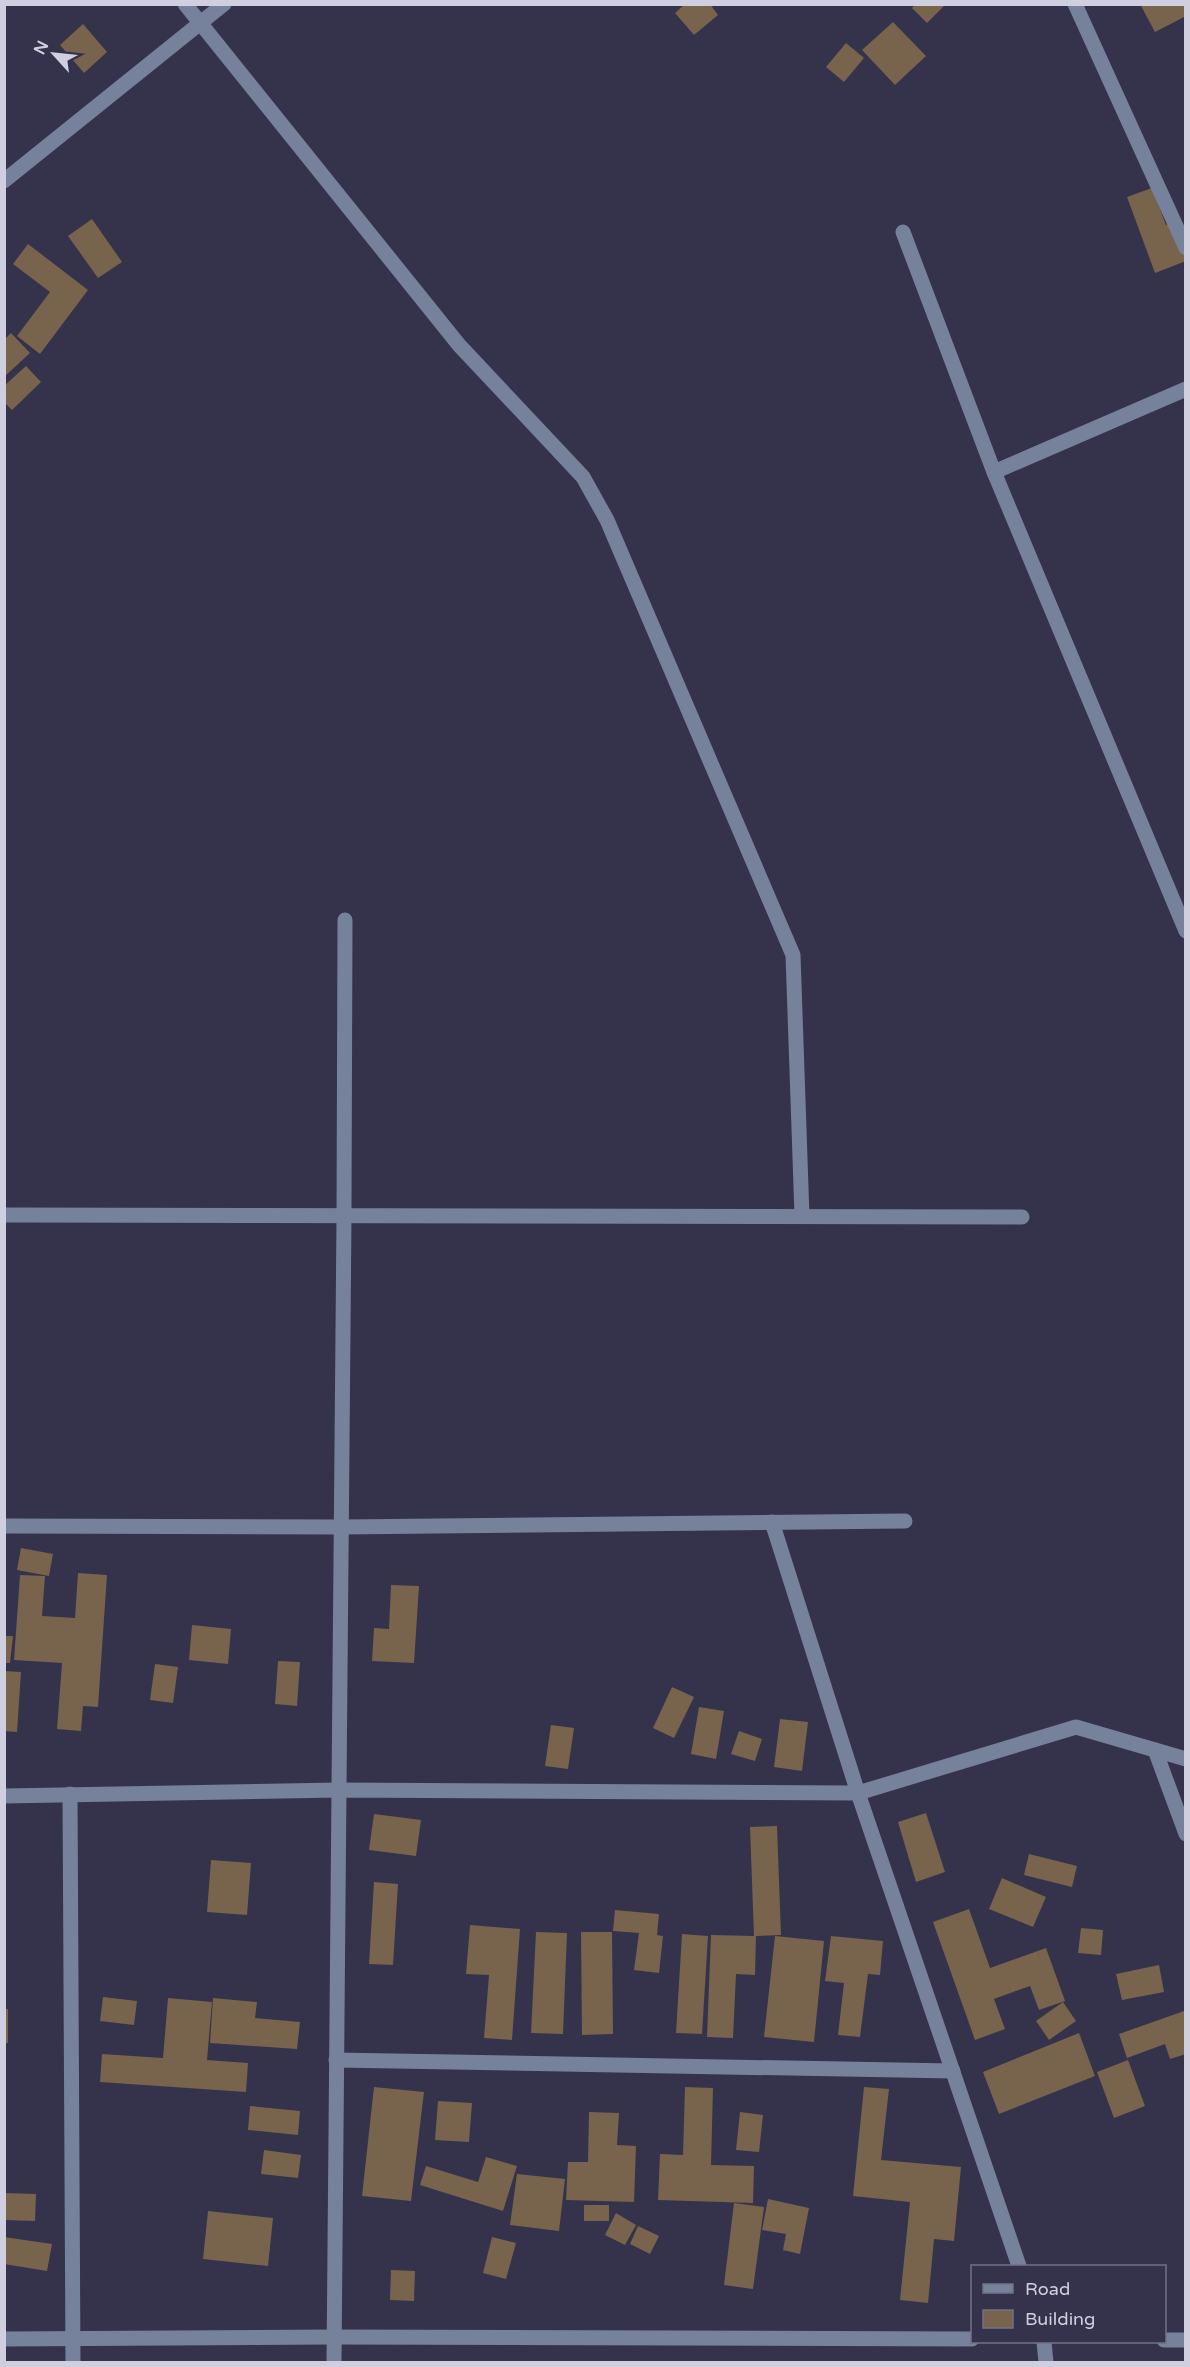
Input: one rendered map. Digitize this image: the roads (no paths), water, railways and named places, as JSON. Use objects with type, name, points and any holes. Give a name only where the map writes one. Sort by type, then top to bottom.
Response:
[{"type":"street","points":[[185,4],[459,345],[583,477],[607,520],[793,955],[802,1216]]},
{"type":"street","points":[[4,181],[224,4]]},
{"type":"street","points":[[1075,4],[1185,248]]},
{"type":"street","points":[[903,232],[994,472],[1185,931]]},
{"type":"street","points":[[994,472],[1185,388]]},
{"type":"street","points":[[334,2362],[345,920]]},
{"type":"street","points":[[4,1215],[1022,1217]]},
{"type":"street","points":[[4,1526],[341,1527],[905,1521]]},
{"type":"street","points":[[772,1522],[858,1792],[1019,2265]]},
{"type":"street","points":[[4,1796],[339,1790],[858,1792],[1076,1727],[1185,1759]]},
{"type":"street","points":[[1155,1750],[1185,1834]]},
{"type":"street","points":[[70,1794],[73,2362]]},
{"type":"street","points":[[336,2060],[953,2071]]},
{"type":"street","points":[[4,2339],[333,2337],[971,2339]]},
{"type":"street","points":[[1166,2340],[1185,2340]]},
{"type":"street","points":[[1044,2343],[1046,2362]]}]
